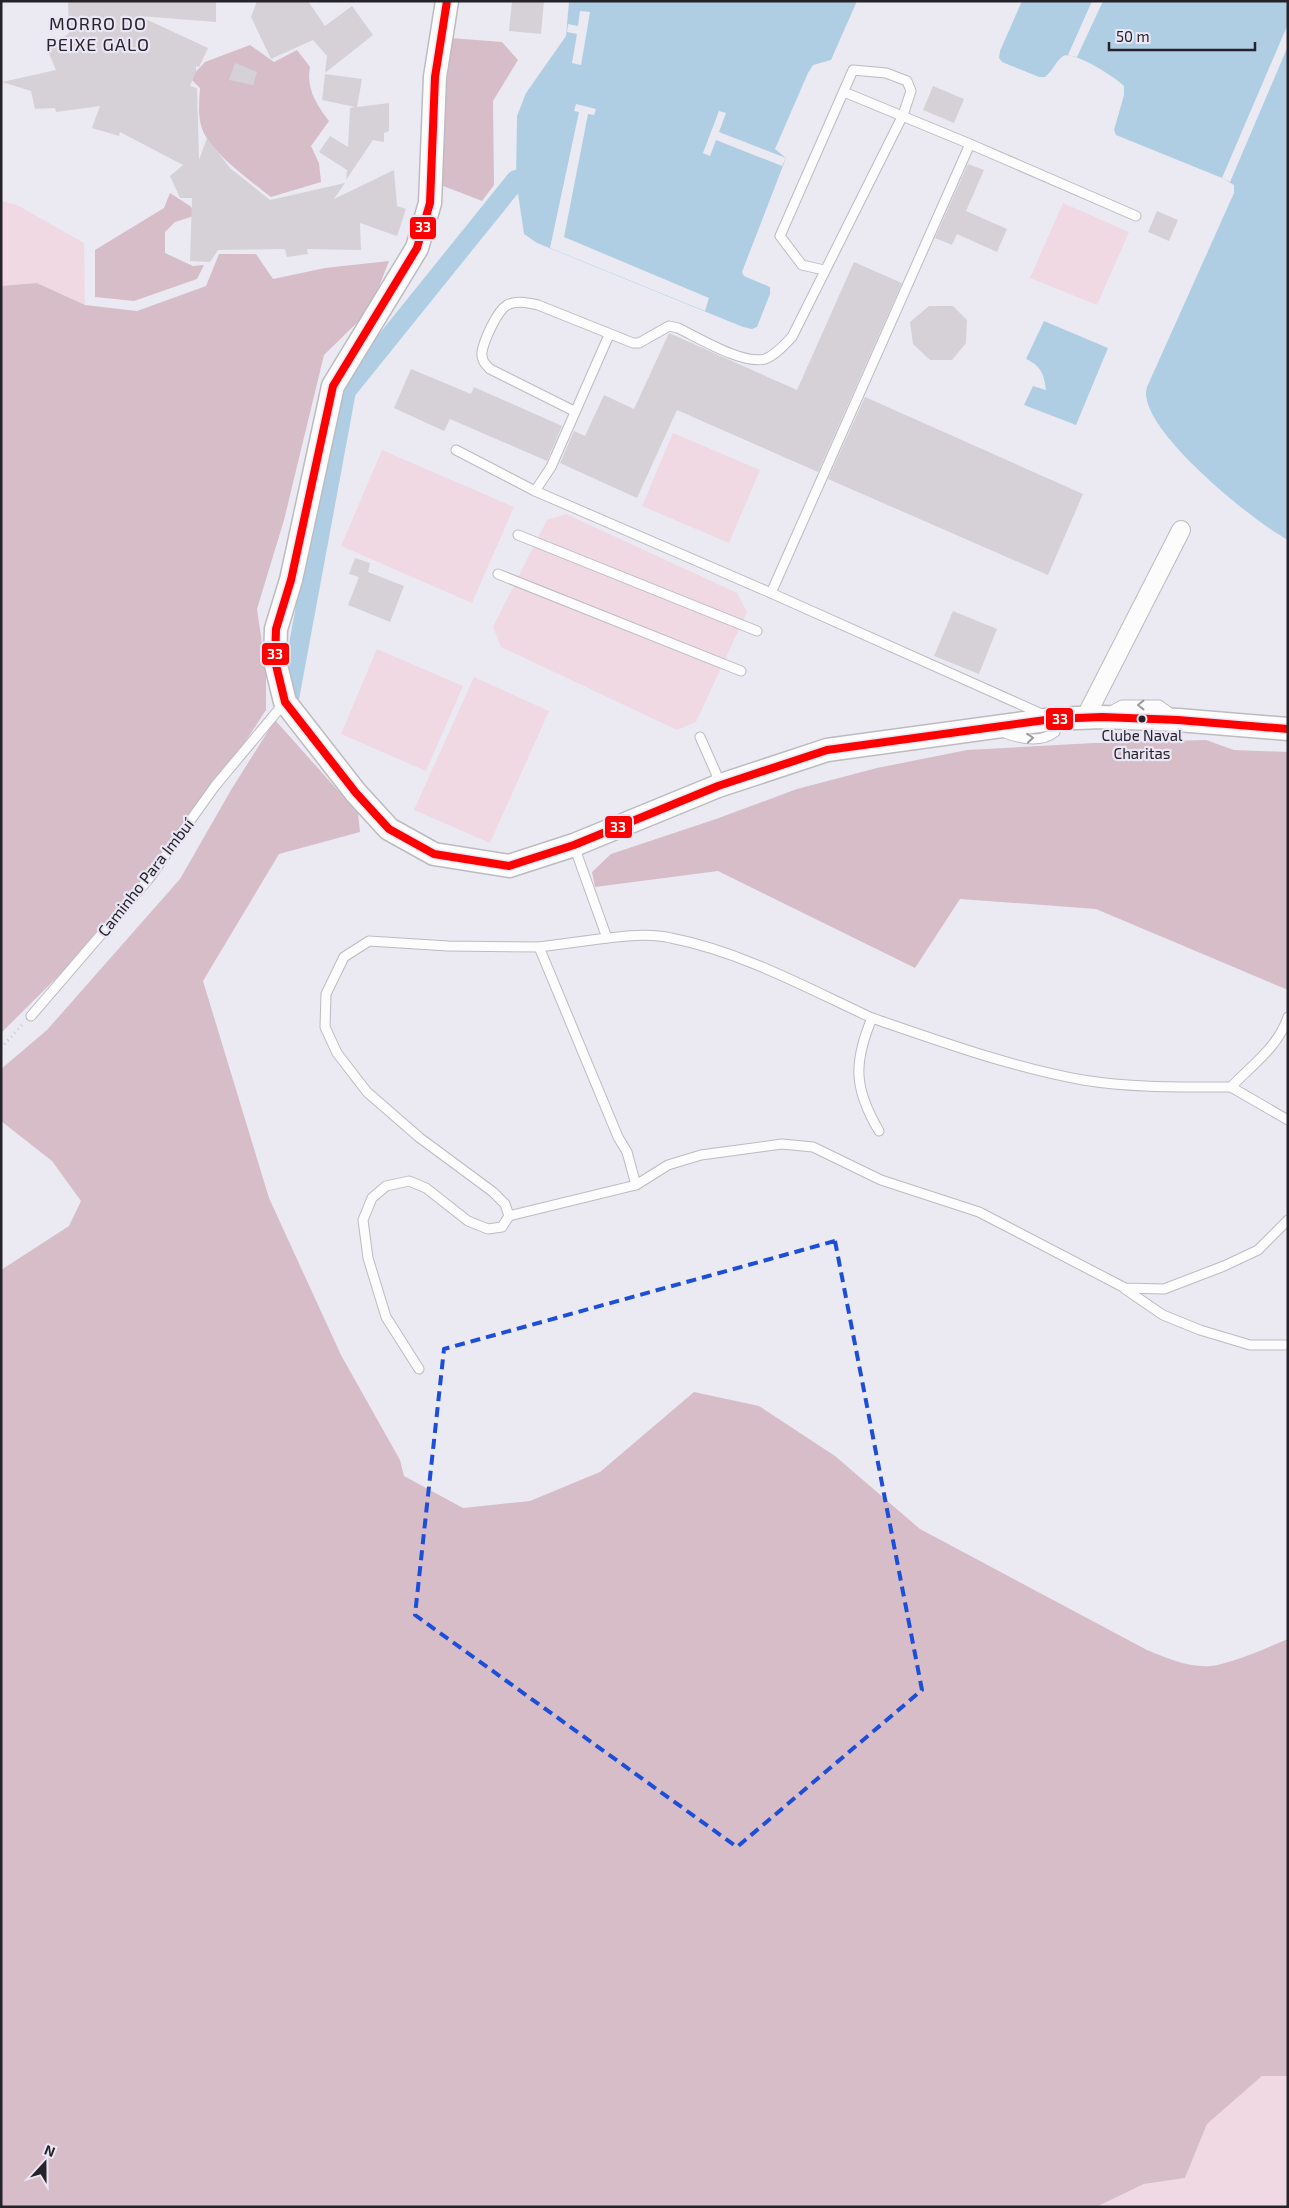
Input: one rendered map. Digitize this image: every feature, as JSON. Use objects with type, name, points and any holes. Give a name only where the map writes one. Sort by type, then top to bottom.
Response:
[{"type":"street","points":[[447,1],[435,77],[430,203],[417,248],[334,386],[291,580],[276,630],[276,661],[285,702],[356,793],[389,829],[434,854],[509,866],[574,845],[718,786],[827,750],[993,729],[1054,719],[1178,720],[1288,730]]},
{"type":"street","points":[[1093,718],[1181,530]]},
{"type":"lane","points":[[574,411],[490,369],[483,363],[482,352],[498,312],[509,304],[523,302],[538,305],[609,335],[638,343],[669,326],[678,328],[747,360],[764,359],[775,354],[792,337],[903,115],[912,91],[907,81],[886,74],[853,70],[780,236],[802,266],[824,270]]},
{"type":"lane","points":[[844,92],[903,115],[1136,216]]},
{"type":"lane","points":[[771,593],[970,144]]},
{"type":"lane","points":[[535,491],[551,467],[609,335]]},
{"type":"lane","points":[[456,450],[535,491],[771,593],[1054,719]]},
{"type":"lane","points":[[518,535],[757,631]]},
{"type":"lane","points":[[498,574],[741,671]]},
{"type":"lane","name":"Caminho Para Imbuí","points":[[31,1016],[147,881],[215,786],[285,702]]},
{"type":"lane","points":[[700,736],[716,773],[718,786]]},
{"type":"lane","points":[[574,845],[607,938]]},
{"type":"lane","points":[[509,1216],[505,1204],[493,1192],[420,1138],[367,1092],[337,1054],[326,1027],[326,994],[344,957],[369,941],[448,946],[539,947],[644,935],[670,937],[724,952],[761,966],[872,1018],[989,1058],[1084,1080],[1161,1087],[1231,1087],[1288,1120]]},
{"type":"lane","points":[[539,947],[618,1136],[627,1152],[636,1185]]},
{"type":"lane","points":[[1231,1087],[1269,1051],[1283,1032],[1288,1017]]},
{"type":"lane","points":[[872,1018],[863,1040],[859,1076],[864,1106],[879,1131]]},
{"type":"lane","points":[[419,1369],[386,1317],[368,1258],[364,1220],[372,1198],[386,1186],[409,1181],[426,1188],[468,1221],[488,1229],[502,1227],[509,1216],[636,1185],[668,1165],[701,1155],[782,1144],[813,1147],[881,1180],[979,1212],[1125,1288],[1163,1314],[1200,1330],[1250,1344],[1288,1345]]},
{"type":"lane","points":[[1125,1288],[1164,1289],[1224,1266],[1258,1250],[1288,1220]]},
{"type":"path","points":[[1,1048],[31,1016]]},
{"type":"highlighted area","points":[[835,1241],[922,1690],[737,1847],[415,1615],[444,1349]]},
{"type":"shaded area","points":[[451,38],[502,42],[518,60],[493,101],[494,185],[482,201],[438,184]]},
{"type":"shaded area","points":[[250,45],[274,62],[297,50],[310,67],[309,82],[313,96],[329,121],[311,146],[319,163],[321,182],[271,197],[226,160],[210,143],[202,130],[199,106],[200,88],[190,78],[205,62]]},
{"type":"shaded area","points":[[170,193],[190,206],[197,215],[175,222],[165,232],[165,253],[193,266],[204,265],[197,279],[134,301],[95,297],[95,250],[164,208]]},
{"type":"shaded area","points":[[1,201],[17,205],[84,243],[85,305],[37,283],[1,286]]},
{"type":"shaded area","points":[[1063,203],[1129,232],[1097,305],[1030,278]]},
{"type":"shaded area","points":[[219,254],[256,254],[273,279],[325,268],[389,261],[370,310],[324,355],[284,520],[257,609],[266,670],[266,710],[156,879],[1,1033],[1,286],[37,283],[85,305],[137,311],[206,286]]},
{"type":"shaded area","points":[[673,433],[760,470],[729,543],[642,506]]},
{"type":"shaded area","points":[[382,450],[514,507],[472,603],[341,546]]},
{"type":"shaded area","points":[[566,514],[737,593],[747,612],[696,722],[677,730],[501,647],[493,627],[547,520]]},
{"type":"shaded area","points":[[377,649],[463,686],[426,771],[341,734]]},
{"type":"shaded area","points":[[474,677],[549,711],[490,843],[414,810]]},
{"type":"shaded area","points":[[275,720],[358,813],[360,832],[279,854],[203,981],[269,1198],[341,1355],[400,1460],[404,1476],[463,1508],[530,1501],[600,1472],[694,1392],[759,1406],[835,1456],[920,1529],[1154,1653],[1186,1664],[1211,1666],[1239,1659],[1288,1639],[1288,2076],[1262,2076],[1207,2124],[1185,2178],[1144,2184],[1096,2207],[1,2207],[1,1270],[69,1226],[81,1201],[52,1161],[1,1121],[1,1069],[47,1030],[180,879],[231,790]]},
{"type":"shaded area","points":[[1206,740],[1234,750],[1288,752],[1288,990],[1096,909],[960,899],[915,968],[718,871],[595,887],[592,872],[611,854],[716,819],[797,789],[877,768],[967,750],[1094,743]]},
{"type":"shaded area","points":[[1262,2076],[1288,2076],[1288,2207],[1096,2207],[1145,2184],[1185,2178],[1207,2124]]},
{"type":"water","points":[[569,1],[857,1],[831,60],[813,65],[808,73],[775,149],[786,158],[742,272],[744,276],[770,287],[770,294],[757,327],[752,329],[743,327],[537,243],[524,234],[516,180],[517,116],[526,93],[566,36]]},
{"type":"water","points":[[1022,1],[1288,1],[1288,540],[1250,514],[1200,472],[1177,448],[1159,425],[1148,404],[1147,387],[1234,193],[1234,185],[1222,178],[1116,135],[1114,130],[1124,95],[1124,86],[1095,66],[1068,55],[1063,56],[1058,61],[1048,75],[1039,77],[1002,62],[999,58],[1000,51]]},
{"type":"water","points":[[1044,321],[1108,348],[1076,425],[1024,405],[1033,386],[1046,390],[1041,371],[1026,359]]},
{"type":"pier","points":[[1092,1],[1103,1],[1077,57],[1068,55]]},
{"type":"pier","points":[[580,11],[590,12],[581,65],[572,63],[577,34],[567,32],[568,24],[578,26]]},
{"type":"pier","points":[[1288,24],[1288,46],[1230,182],[1222,178]]},
{"type":"pier","points":[[576,104],[596,109],[594,115],[588,114],[564,237],[709,298],[705,311],[550,248],[579,112],[574,111]]},
{"type":"pier","points":[[719,111],[726,113],[719,132],[786,158],[782,166],[716,140],[710,156],[703,153]]},
{"type":"building","points":[[68,1],[216,1],[216,22],[139,16],[208,48],[199,67],[196,66],[196,72],[190,86],[197,88],[199,160],[207,138],[230,168],[270,200],[345,183],[334,199],[394,170],[397,206],[406,209],[397,236],[360,223],[361,250],[307,249],[308,254],[287,257],[285,249],[218,250],[210,262],[190,261],[192,198],[180,198],[170,176],[183,165],[120,132],[119,136],[92,128],[100,106],[56,112],[55,108],[35,109],[31,91],[2,82],[56,70],[47,49],[69,33]]},
{"type":"building","points":[[257,1],[308,1],[325,26],[352,6],[373,35],[325,73],[327,56],[313,40],[271,59],[251,17]]},
{"type":"building","points":[[512,1],[544,1],[541,34],[509,31]]},
{"type":"building","points":[[235,63],[257,72],[253,85],[229,80]]},
{"type":"building","points":[[325,74],[362,79],[357,107],[389,103],[389,131],[384,133],[384,142],[373,140],[346,180],[347,170],[319,152],[330,136],[348,147],[350,108],[355,107],[322,100]]},
{"type":"building","points":[[933,86],[964,99],[954,123],[923,110]]},
{"type":"building","points":[[968,164],[984,170],[966,211],[1007,229],[997,252],[957,234],[952,245],[935,238]]},
{"type":"building","points":[[1157,211],[1178,220],[1169,241],[1148,232]]},
{"type":"building","points":[[854,262],[902,283],[818,472],[677,410],[637,498],[560,463],[574,431],[585,436],[604,395],[634,409],[669,333],[797,390]]},
{"type":"building","points":[[929,306],[953,306],[967,320],[966,343],[952,360],[930,360],[913,344],[910,322]]},
{"type":"building","points":[[411,369],[471,394],[474,387],[562,426],[547,461],[450,419],[444,431],[394,408]]},
{"type":"building","points":[[865,397],[1083,494],[1048,575],[828,479]]},
{"type":"building","points":[[355,558],[370,563],[368,572],[404,586],[390,622],[348,605],[359,577],[349,574]]},
{"type":"building","points":[[953,611],[997,629],[979,674],[934,656]]},
{"type":"waterway","points":[[288,704],[346,391],[516,180]]},
{"type":"transit line","name":"33","points":[[447,1],[435,77],[430,203],[417,248],[333,386],[291,580],[276,629],[275,661],[285,702],[356,793],[389,829],[434,854],[509,866],[574,845],[718,786],[827,750],[1053,719],[1102,717],[1178,720],[1288,729]]},
{"type":"place","name":"Clube Naval Charitas","points":[[1142,719]]},
{"type":"district","name":"MORRO DO PEIXE GALO","points":[[98,33]]}]
